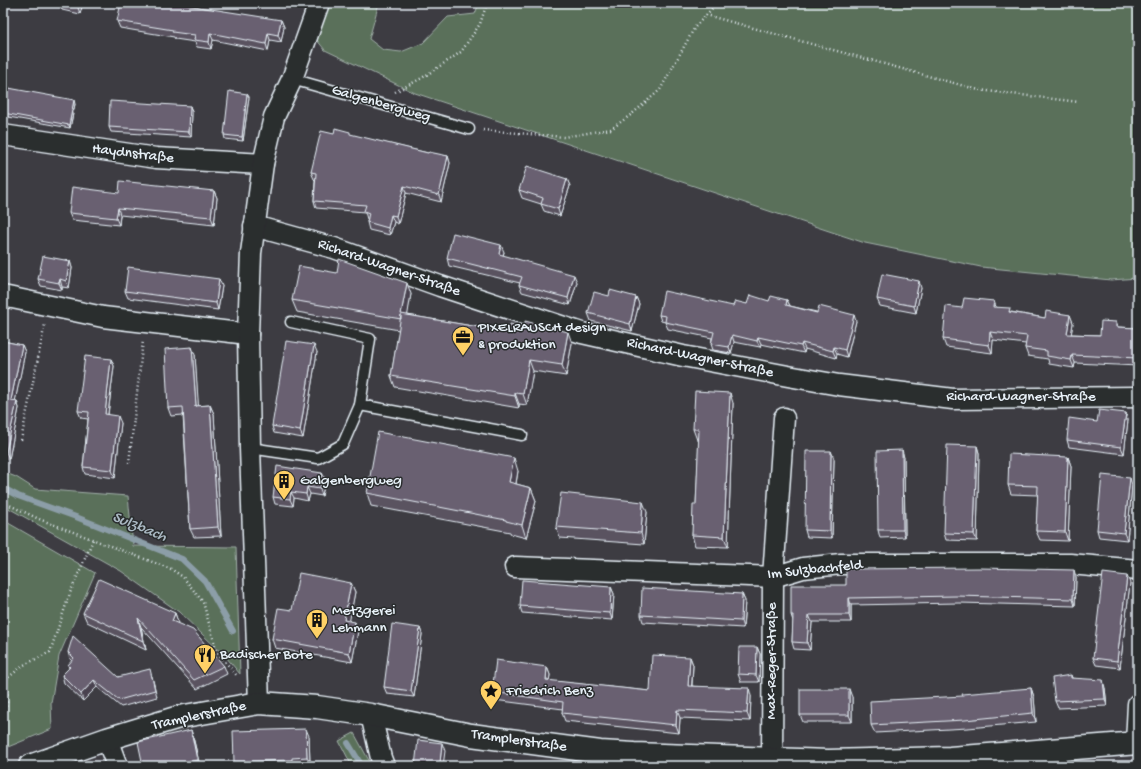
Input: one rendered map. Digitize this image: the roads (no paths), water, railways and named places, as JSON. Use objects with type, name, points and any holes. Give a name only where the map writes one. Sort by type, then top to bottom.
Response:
[{"type":"street","points":[[258,703],[248,334],[251,253],[263,164],[274,117],[292,79],[319,3]]},
{"type":"street","name":"Haydnstraße","points":[[3,135],[156,158],[263,164]]},
{"type":"street","name":"Richard-Wagner-Straße","points":[[254,226],[334,248],[582,333],[683,356],[839,385],[953,399],[1138,397]]},
{"type":"street","points":[[3,296],[102,317],[248,334]]},
{"type":"street","name":"Max-Reger-Straße","points":[[772,760],[773,576],[784,418]]},
{"type":"street","name":"Im Sulzbachfeld","points":[[515,567],[773,576],[803,568],[841,564],[1070,564],[1138,570]]},
{"type":"street","name":"Tramplerstraße","points":[[30,766],[107,739],[180,717],[258,703],[317,707],[371,715],[471,734],[600,752],[772,760],[828,761],[950,758],[1137,743]]},
{"type":"street","points":[[1137,743],[1138,704]]},
{"type":"street","points":[[371,715],[384,766]]},
{"type":"street","points":[[107,739],[118,766]]},
{"type":"lane","name":"Galgenbergweg","points":[[292,79],[469,129]]},
{"type":"lane","points":[[250,448],[318,458],[343,444],[360,405],[370,339],[291,322]]},
{"type":"lane","points":[[360,405],[522,435]]},
{"type":"waterway","name":"Sulzbach","points":[[3,488],[18,496],[182,559],[205,581],[233,631]]},
{"type":"waterway","name":"Sulzbach","points":[[348,743],[362,766]]},
{"type":"place","name":"PIXELRAUSCH design & produktion","points":[[463,356]]},
{"type":"place","name":"Galgenbergweg","points":[[284,500]]},
{"type":"place","name":"Metzgerei Lehmann","points":[[317,640]]},
{"type":"place","name":"Badischer Bote","points":[[205,674]]},
{"type":"place","name":"Friedrich Benz","points":[[491,710]]}]
